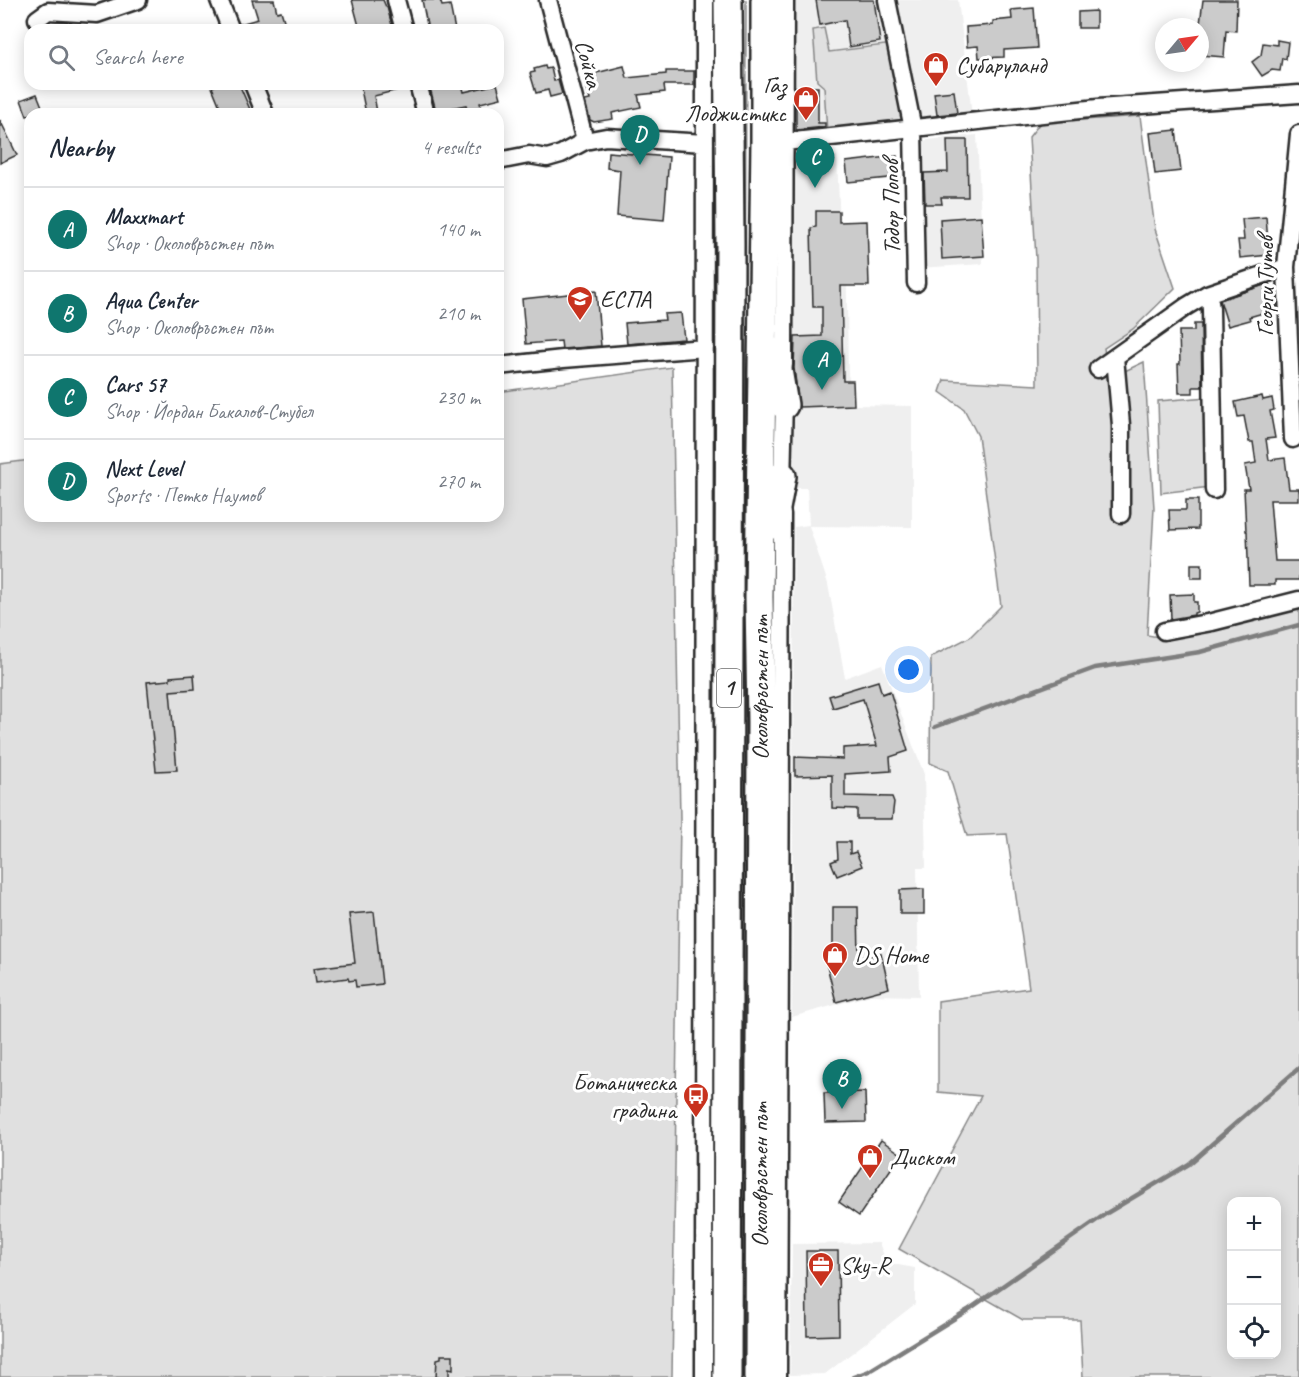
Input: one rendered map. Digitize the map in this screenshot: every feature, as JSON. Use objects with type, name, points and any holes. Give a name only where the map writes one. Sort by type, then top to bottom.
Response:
[{"type":"highway","name":"Околовръстен път","points":[[727,1377],[730,268],[728,0]]},
{"type":"highway","name":"Околовръстен път","points":[[759,1377],[761,722],[759,597],[765,0]]},
{"type":"highway","points":[[763,286],[784,405]]},
{"type":"highway","points":[[759,597],[783,476]]},
{"type":"street","points":[[37,19],[48,11],[97,14],[138,0]]},
{"type":"street","points":[[219,0],[229,24]]},
{"type":"street","points":[[396,0],[402,24]]},
{"type":"street","name":"Сойка","points":[[548,0],[585,141]]},
{"type":"street","points":[[704,1377],[705,0]]},
{"type":"street","points":[[778,1377],[785,0]]},
{"type":"street","name":"Тодор Попов","points":[[887,0],[913,129],[916,283]]},
{"type":"street","points":[[255,90],[263,108]]},
{"type":"street","points":[[420,90],[424,108]]},
{"type":"street","points":[[785,142],[1098,108],[1299,94]]},
{"type":"street","name":"Георги Тутев","points":[[1293,439],[1286,267],[1299,134]]},
{"type":"street","points":[[504,160],[529,155],[547,158],[561,154],[585,141],[606,137],[705,143]]},
{"type":"street","points":[[1098,369],[1207,294],[1286,267]]},
{"type":"street","points":[[1207,294],[1211,309],[1214,490]]},
{"type":"street","points":[[504,365],[705,348]]},
{"type":"street","points":[[1115,357],[1121,425],[1121,514]]},
{"type":"street","points":[[1164,631],[1212,622],[1299,600]]},
{"type":"shaded area","points":[[712,0],[718,0],[718,473],[715,505],[711,503]]},
{"type":"shaded area","points":[[740,0],[746,0],[743,1377],[739,1377]]},
{"type":"shaded area","points":[[794,0],[958,0],[973,123],[795,142]]},
{"type":"shaded area","points":[[824,28],[829,52],[893,44],[907,124],[827,132],[824,87],[817,81],[813,30]]},
{"type":"shaded area","points":[[1140,116],[1155,229],[1175,288],[1133,329],[1104,348],[1108,379],[1144,362],[1154,508],[1147,635],[1170,639],[1299,604],[1299,1377],[1083,1377],[1080,1320],[1023,1320],[899,1249],[981,1096],[938,1092],[938,1001],[1029,988],[1007,834],[967,836],[948,771],[930,763],[931,657],[970,637],[1001,606],[978,436],[964,409],[940,392],[944,380],[1037,385],[1036,259],[1029,137],[1040,123]]},
{"type":"shaded area","points":[[977,135],[983,264],[918,268],[917,141]]},
{"type":"shaded area","points":[[837,156],[840,227],[846,228],[848,374],[854,405],[912,406],[912,527],[809,526],[828,584],[845,678],[882,664],[924,774],[926,868],[917,868],[919,996],[871,995],[792,1017],[794,527],[809,525],[807,488],[792,488],[793,160]]},
{"type":"shaded area","points":[[672,367],[680,819],[672,1377],[0,1377],[0,464],[24,461],[24,522],[504,522],[504,391]]},
{"type":"shaded area","points":[[1208,397],[1210,487],[1161,493],[1158,401]]},
{"type":"shaded area","points":[[879,1243],[887,1263],[915,1268],[915,1304],[825,1374],[790,1375],[792,1244]]},
{"type":"building","points":[[252,0],[274,0],[277,12],[281,11],[285,24],[240,24],[258,19]]},
{"type":"building","points":[[352,0],[383,0],[392,24],[358,24]]},
{"type":"building","points":[[422,0],[440,0],[442,6],[450,5],[454,24],[427,24]]},
{"type":"building","points":[[816,0],[874,0],[880,42],[849,47],[845,20],[820,25]]},
{"type":"building","points":[[1203,0],[1237,0],[1236,31],[1226,30],[1224,57],[1209,56],[1209,18],[1201,18]]},
{"type":"building","points":[[1034,8],[1037,48],[1004,50],[1004,57],[979,58],[978,46],[967,47],[966,27],[993,25],[993,21],[1012,19],[1011,10]]},
{"type":"building","points":[[1096,11],[1096,28],[1078,28],[1078,12]]},
{"type":"building","points":[[1277,40],[1288,42],[1286,59],[1282,58],[1280,71],[1272,70],[1262,76],[1252,62],[1261,55],[1263,43],[1277,45]]},
{"type":"building","points":[[545,66],[546,69],[551,68],[554,81],[558,80],[562,94],[550,97],[548,90],[536,93],[530,73],[535,72],[534,69]]},
{"type":"building","points":[[624,66],[627,78],[666,74],[666,71],[694,71],[694,85],[664,85],[665,92],[638,95],[641,107],[612,113],[613,119],[594,122],[590,120],[585,101],[590,100],[584,76]]},
{"type":"building","points":[[796,87],[818,87],[818,123],[825,123],[825,127],[796,130]]},
{"type":"building","points":[[213,90],[242,90],[249,108],[221,108]]},
{"type":"building","points":[[361,90],[398,90],[374,96],[376,108],[365,108]]},
{"type":"building","points":[[431,90],[464,90],[464,92],[499,90],[501,98],[480,103],[481,108],[467,108],[466,105],[435,108]]},
{"type":"building","points":[[954,91],[957,113],[937,115],[934,93]]},
{"type":"building","points":[[37,94],[43,108],[24,108],[21,100]]},
{"type":"building","points":[[0,120],[17,155],[0,163]]},
{"type":"building","points":[[1176,130],[1181,171],[1155,174],[1150,133]]},
{"type":"building","points":[[947,140],[967,140],[968,197],[941,197],[942,204],[925,204],[924,173],[948,172]]},
{"type":"building","points":[[608,152],[669,157],[664,220],[617,216],[620,170],[607,168]]},
{"type":"building","points":[[897,156],[899,177],[848,182],[846,162]]},
{"type":"building","points":[[816,211],[839,211],[839,222],[867,221],[869,286],[841,286],[843,381],[853,381],[854,405],[799,407],[794,368],[795,337],[822,336],[822,307],[813,307],[811,228],[816,227]]},
{"type":"building","points":[[981,216],[984,256],[942,259],[940,219]]},
{"type":"building","points":[[1266,217],[1269,255],[1240,258],[1238,240],[1244,240],[1242,219]]},
{"type":"building","points":[[1270,283],[1277,309],[1228,326],[1220,300]]},
{"type":"building","points":[[596,291],[601,346],[562,349],[561,341],[526,344],[522,299]]},
{"type":"building","points":[[681,313],[684,339],[627,344],[625,323],[665,320],[664,314]]},
{"type":"building","points":[[1194,324],[1201,324],[1202,387],[1193,387],[1193,393],[1179,393],[1179,331],[1194,331]]},
{"type":"building","points":[[1262,396],[1263,400],[1272,398],[1274,410],[1270,411],[1275,438],[1266,439],[1269,460],[1285,458],[1289,489],[1299,489],[1299,500],[1270,500],[1275,561],[1299,561],[1299,580],[1275,580],[1275,585],[1249,585],[1244,489],[1249,489],[1245,465],[1256,463],[1253,442],[1249,442],[1244,416],[1238,417],[1235,402]]},
{"type":"building","points":[[1186,500],[1198,500],[1198,529],[1170,530],[1169,510],[1186,510]]},
{"type":"building","points":[[1191,564],[1202,564],[1202,578],[1191,578]]},
{"type":"building","points":[[1194,594],[1197,612],[1194,615],[1171,619],[1170,595]]},
{"type":"building","points":[[194,675],[195,689],[170,691],[177,770],[156,771],[147,682]]},
{"type":"building","points":[[878,681],[882,694],[890,691],[908,751],[890,757],[891,771],[845,774],[845,796],[892,797],[894,802],[892,819],[857,819],[857,809],[832,808],[832,775],[795,776],[795,757],[843,759],[843,748],[877,746],[863,699],[833,708],[829,696]]},
{"type":"building","points":[[837,842],[850,842],[850,854],[856,852],[862,866],[837,876],[831,862],[838,859]]},
{"type":"building","points":[[924,889],[924,914],[900,914],[900,890]]},
{"type":"building","points":[[833,907],[858,907],[859,958],[881,953],[889,988],[836,1002],[825,958],[833,956]]},
{"type":"building","points":[[374,912],[382,984],[356,987],[355,980],[349,981],[348,978],[316,982],[314,968],[355,963],[349,914]]},
{"type":"building","points":[[865,1092],[866,1122],[825,1123],[824,1093]]},
{"type":"building","points":[[881,1140],[901,1154],[859,1216],[839,1202]]},
{"type":"building","points":[[806,1251],[838,1251],[839,1335],[807,1336]]},
{"type":"building","points":[[441,1355],[453,1355],[453,1369],[449,1368],[449,1377],[436,1377],[437,1359],[441,1358]]},
{"type":"waterway","points":[[935,727],[1095,668],[1200,652],[1299,625]]},
{"type":"waterway","points":[[853,1377],[869,1371],[968,1310],[1107,1213],[1189,1164],[1299,1068]]},
{"type":"place","name":"Субаруланд","points":[[936,88]]},
{"type":"place","name":"Газ Лоджистикс","points":[[806,122]]},
{"type":"place","name":"Next Level","points":[[640,165]]},
{"type":"place","name":"Cars 57","points":[[815,188]]},
{"type":"place","name":"ЕСПА","points":[[580,322]]},
{"type":"place","name":"Maxxmart","points":[[822,390]]},
{"type":"place","name":"DS Home","points":[[835,978]]},
{"type":"place","name":"Aqua Center","points":[[842,1109]]},
{"type":"place","name":"Ботаническа градина","points":[[696,1119]]},
{"type":"place","name":"Диском","points":[[870,1180]]},
{"type":"place","name":"Sky-R","points":[[821,1288]]}]
